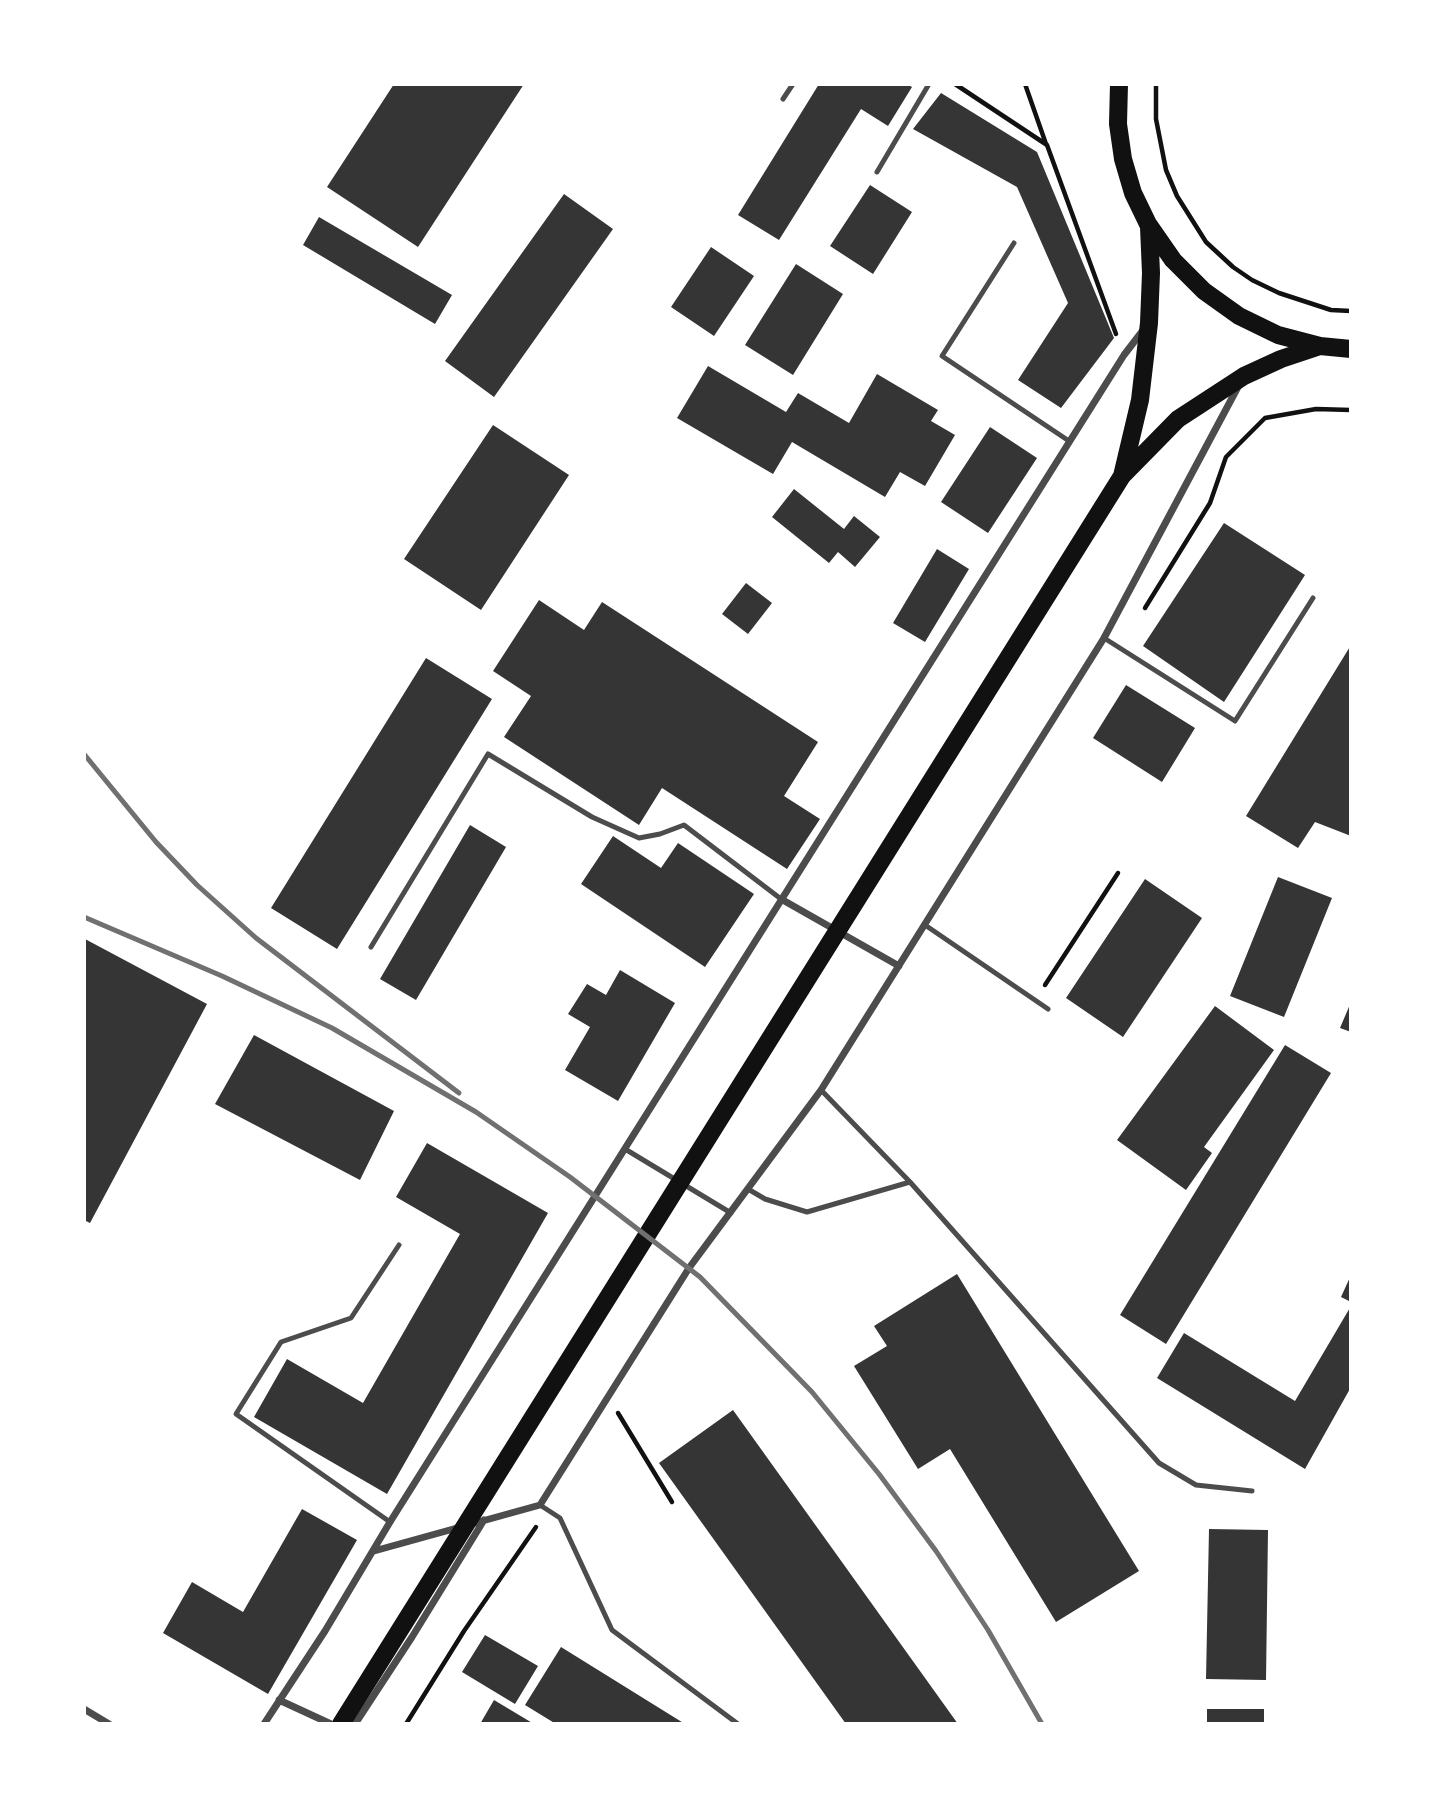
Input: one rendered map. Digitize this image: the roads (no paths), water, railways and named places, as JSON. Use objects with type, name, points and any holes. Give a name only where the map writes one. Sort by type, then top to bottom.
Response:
[{"type":"main road","points":[[1105,84],[1118,124],[1133,192],[1149,224],[1173,260],[1203,291],[1239,316],[1268,330],[1320,346],[1351,349]]},
{"type":"main road","points":[[1118,124],[1119,84]]},
{"type":"main road","points":[[1122,476],[1140,400],[1149,323],[1149,224]]},
{"type":"main road","points":[[341,1724],[1122,476],[1178,419],[1244,376],[1281,359],[1320,346]]},
{"type":"street","points":[[264,1724],[1069,441],[1124,355],[1149,323]]},
{"type":"street","points":[[374,1551],[540,1505],[690,1268],[821,1090],[1104,638],[1244,376]]},
{"type":"street","points":[[781,900],[899,966]]},
{"type":"street","points":[[355,1724],[484,1520]]},
{"type":"street","points":[[279,1700],[331,1724]]},
{"type":"street","points":[[84,1709],[110,1724]]},
{"type":"lane","points":[[783,99],[793,84]]},
{"type":"lane","points":[[877,172],[929,84]]},
{"type":"lane","points":[[1014,243],[942,356],[1069,441]]},
{"type":"lane","points":[[1104,638],[1235,721],[1313,598]]},
{"type":"lane","points":[[371,947],[488,754],[592,817],[639,838],[684,825],[781,900]]},
{"type":"lane","points":[[925,925],[1048,1009]]},
{"type":"lane","points":[[821,1090],[909,1182],[1159,1463],[1196,1485],[1252,1491]]},
{"type":"lane","points":[[625,1149],[731,1213]]},
{"type":"lane","points":[[748,1189],[765,1199],[807,1212],[909,1182]]},
{"type":"lane","points":[[390,1522],[236,1414],[281,1342],[352,1318],[399,1245]]},
{"type":"lane","points":[[540,1505],[561,1518],[612,1630],[738,1724]]},
{"type":"railway","points":[[84,754],[156,842],[197,885],[256,938],[459,1093]]},
{"type":"railway","points":[[84,917],[222,976],[332,1028],[476,1112],[570,1177],[700,1277],[812,1392],[879,1474],[936,1551],[988,1630],[1042,1724]]}]
